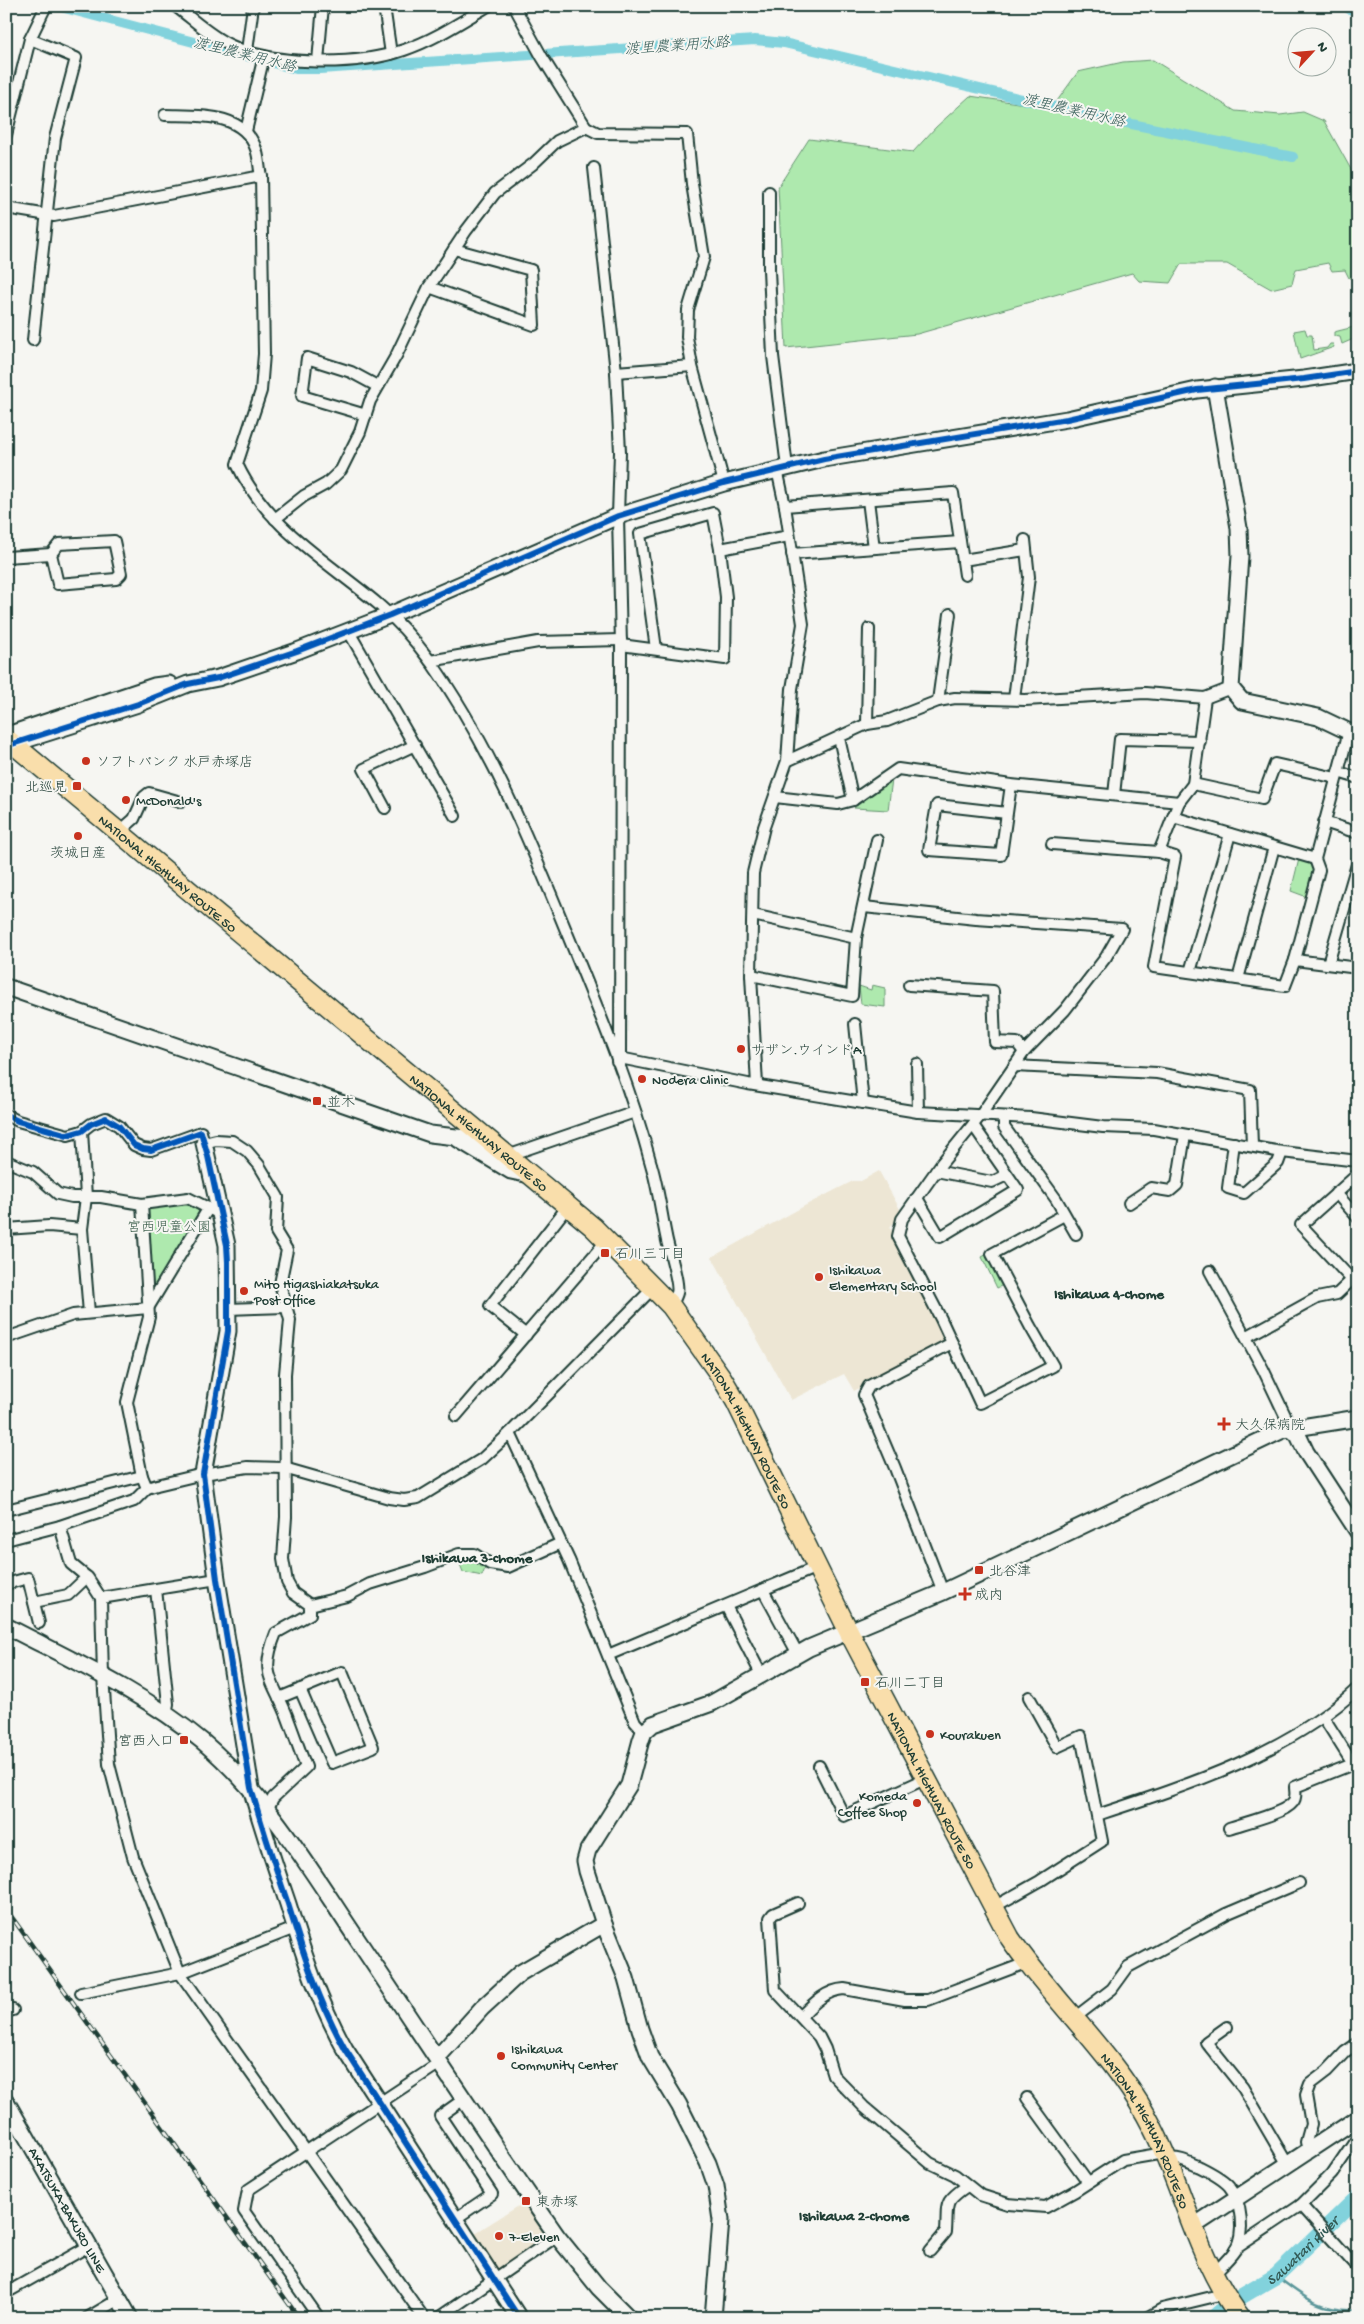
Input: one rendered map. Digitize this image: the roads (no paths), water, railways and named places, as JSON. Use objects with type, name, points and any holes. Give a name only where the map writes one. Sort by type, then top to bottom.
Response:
[{"type":"highway","name":"NATIONAL HIGHWAY ROUTE 50","points":[[8,741],[608,1240],[671,1306],[736,1402],[849,1632],[992,1908],[1026,1963],[1128,2086],[1147,2116],[1166,2156],[1214,2273],[1224,2294],[1241,2318]]},
{"type":"street","points":[[176,6],[224,42],[263,59],[318,61],[365,59],[391,54],[422,43],[488,6]]},
{"type":"street","points":[[247,51],[253,6]]},
{"type":"street","points":[[318,61],[323,6]]},
{"type":"street","points":[[384,6],[391,54]]},
{"type":"street","points":[[514,6],[541,55],[586,127],[598,133],[687,134],[692,184],[704,257],[688,310],[686,324],[692,366],[724,483]]},
{"type":"street","points":[[6,136],[30,39],[46,7]]},
{"type":"street","points":[[30,39],[76,58],[55,138],[33,340]]},
{"type":"street","points":[[246,131],[263,59]]},
{"type":"street","points":[[165,116],[206,115],[219,118],[246,131],[256,149],[261,176],[264,354],[261,391],[237,464],[246,482],[284,530],[390,615],[430,661],[472,727],[524,828],[619,1059],[651,1164],[670,1261],[676,1277],[678,1292],[671,1306]]},
{"type":"street","points":[[275,520],[341,470],[360,432],[377,386],[396,356],[429,287],[495,193],[533,164],[557,141],[586,127]]},
{"type":"street","points":[[594,168],[616,372],[620,452],[618,516],[621,643],[619,1059]]},
{"type":"street","points":[[6,208],[54,216],[261,176]]},
{"type":"street","points":[[757,1085],[751,975],[753,873],[764,826],[787,761],[792,689],[804,624],[785,506],[773,356],[769,270],[769,192]]},
{"type":"street","points":[[429,287],[534,325],[531,270],[454,249]]},
{"type":"street","points":[[366,415],[302,396],[307,358],[351,372],[377,386]]},
{"type":"street","points":[[616,372],[692,366]]},
{"type":"street","points":[[8,741],[73,726],[188,684],[226,675],[349,632],[618,516],[724,483],[782,468],[1067,418],[1215,387],[1304,380],[1358,372]]},
{"type":"street","points":[[1052,844],[1159,852],[1175,857],[1154,967],[1284,986],[1295,960],[1319,870],[1315,859],[1337,775],[1354,734],[1318,717],[1242,701],[1231,688],[1240,556],[1239,528],[1215,387]]},
{"type":"street","points":[[785,506],[953,493],[965,575]]},
{"type":"street","points":[[868,500],[874,548]]},
{"type":"street","points":[[430,661],[538,642],[621,643],[656,650],[724,659],[726,597],[720,548],[713,513],[640,534],[656,650]]},
{"type":"street","points":[[720,548],[789,536]]},
{"type":"street","points":[[114,541],[121,574],[116,580],[58,584],[51,554],[58,544],[114,541]]},
{"type":"street","points":[[792,554],[960,542]]},
{"type":"street","points":[[963,560],[1025,545],[1028,577],[1014,699]]},
{"type":"street","points":[[6,557],[51,554]]},
{"type":"street","points":[[938,701],[950,614]]},
{"type":"street","points":[[868,724],[869,630]]},
{"type":"street","points":[[349,632],[455,816]]},
{"type":"street","points":[[787,761],[868,724],[887,720],[938,701],[955,698],[1014,699],[1145,693],[1205,698],[1231,688]]},
{"type":"street","points":[[1159,852],[1179,802],[1194,784],[1205,698]]},
{"type":"street","points":[[839,738],[852,800]]},
{"type":"street","points":[[1114,795],[1120,739],[1200,742]]},
{"type":"street","points":[[385,808],[364,769],[415,745]]},
{"type":"street","points":[[1194,784],[1262,799],[1275,764],[1358,778]]},
{"type":"street","points":[[775,797],[838,804],[852,800],[898,770],[1011,785],[1179,802]]},
{"type":"street","points":[[1007,813],[937,805],[929,850],[1001,856],[1011,785]]},
{"type":"street","points":[[119,832],[134,819],[144,797],[149,793],[181,802]]},
{"type":"street","points":[[1173,817],[1315,859]]},
{"type":"street","points":[[1324,822],[1358,833]]},
{"type":"street","points":[[1190,972],[1230,834]]},
{"type":"street","points":[[751,975],[852,996],[856,938],[877,840]]},
{"type":"street","points":[[1238,979],[1274,848]]},
{"type":"street","points":[[1328,964],[1358,861]]},
{"type":"street","points":[[864,907],[976,919],[1122,929],[1106,957],[1065,1010],[1024,1052],[973,1126],[936,1171],[902,1219],[898,1236],[980,1403],[1053,1366],[992,1254],[1064,1215]]},
{"type":"street","points":[[753,915],[856,938]]},
{"type":"street","points":[[1295,960],[1358,968]]},
{"type":"street","points":[[909,985],[993,991],[995,1042],[1017,1043],[1024,1052]]},
{"type":"street","points":[[6,987],[430,1134],[453,1138],[468,1137],[478,1131]]},
{"type":"street","points":[[855,1024],[863,1103]]},
{"type":"street","points":[[619,1059],[757,1085],[918,1112],[1004,1117],[1103,1127],[1154,1129],[1282,1152],[1358,1161]]},
{"type":"street","points":[[917,1064],[918,1112]]},
{"type":"street","points":[[1014,1066],[1156,1074],[1250,1090],[1252,1146]]},
{"type":"street","points":[[507,1156],[635,1112]]},
{"type":"street","points":[[453,1138],[456,1113]]},
{"type":"street","points":[[6,1115],[18,1121],[68,1135],[82,1131],[91,1124],[106,1118],[119,1126],[134,1145],[151,1150],[201,1132],[214,1211],[226,1245],[228,1309],[228,1331],[203,1474],[217,1579],[251,1788],[310,1975],[324,2010],[345,2049],[519,2318]]},
{"type":"street","points":[[1004,1117],[1004,1127],[1056,1199],[1076,1234]]},
{"type":"street","points":[[917,1198],[940,1237],[1018,1190],[973,1126]]},
{"type":"street","points":[[82,1131],[86,1197],[82,1229],[89,1313]]},
{"type":"street","points":[[1129,1203],[1151,1188],[1170,1191],[1177,1185],[1185,1136]]},
{"type":"street","points":[[453,1138],[511,1171],[530,1175]]},
{"type":"street","points":[[204,1143],[216,1140],[232,1142],[247,1151],[259,1165],[278,1197],[276,1232],[287,1250],[280,1284],[290,1320],[285,1374],[284,1468],[286,1517],[282,1559],[287,1582],[294,1593],[310,1605]]},
{"type":"street","points":[[1234,1144],[1228,1188],[1244,1193],[1278,1163],[1282,1152]]},
{"type":"street","points":[[6,1161],[32,1172],[58,1194],[101,1197],[142,1204],[188,1198],[214,1211]]},
{"type":"street","points":[[936,1171],[992,1182],[1007,1175]]},
{"type":"street","points":[[1246,1336],[1317,1298],[1337,1294],[1355,1277],[1301,1225],[1358,1174]]},
{"type":"street","points":[[1336,1194],[1358,1218]]},
{"type":"street","points":[[142,1204],[148,1317],[127,1402],[142,1476],[147,1488]]},
{"type":"street","points":[[526,1335],[490,1306],[568,1206]]},
{"type":"street","points":[[148,1308],[214,1211]]},
{"type":"street","points":[[6,1229],[49,1226],[82,1229]]},
{"type":"street","points":[[456,1416],[608,1240]]},
{"type":"street","points":[[1210,1270],[1246,1336],[1292,1430],[1298,1435],[1306,1452],[1358,1532]]},
{"type":"street","points":[[6,1540],[60,1526],[134,1501],[147,1488],[203,1474],[248,1467],[284,1468],[389,1498],[404,1500],[418,1498],[482,1459],[654,1287]]},
{"type":"street","points":[[228,1309],[286,1306]]},
{"type":"street","points":[[6,1338],[74,1315],[148,1308]]},
{"type":"street","points":[[943,1592],[895,1468],[864,1395],[869,1386],[952,1343]]},
{"type":"street","points":[[713,2318],[721,2220],[716,2186],[708,2164],[678,2105],[650,2057],[626,1978],[604,1924],[585,1861],[588,1850],[629,1785],[644,1732],[662,1720],[712,1703],[798,1654],[943,1592],[1284,1430],[1358,1418]]},
{"type":"street","points":[[510,1433],[561,1543],[635,1722],[644,1732]]},
{"type":"street","points":[[6,1510],[142,1476]]},
{"type":"street","points":[[60,1526],[71,1564],[87,1577],[102,1598],[103,1676],[109,1764],[134,1857],[180,1973],[424,2318]]},
{"type":"street","points":[[310,1605],[346,1596],[370,1584],[459,1554],[474,1554],[490,1564],[508,1567],[561,1543]]},
{"type":"street","points":[[608,1655],[817,1567]]},
{"type":"street","points":[[34,1602],[68,1594],[87,1577]]},
{"type":"street","points":[[6,1584],[28,1578],[39,1623]]},
{"type":"street","points":[[102,1598],[217,1579]]},
{"type":"street","points":[[156,1589],[168,1704],[166,1714]]},
{"type":"street","points":[[763,1590],[798,1654]]},
{"type":"street","points":[[268,1808],[273,1798],[306,1767],[270,1678],[268,1656],[276,1633],[310,1614],[310,1605]]},
{"type":"street","points":[[726,1606],[762,1676]]},
{"type":"street","points":[[6,1626],[133,1692],[203,1742],[251,1788],[268,1808],[557,2236],[599,2288],[630,2318]]},
{"type":"street","points":[[279,1698],[300,1689],[342,1672],[372,1747],[332,1763],[300,1689]]},
{"type":"street","points":[[1097,1815],[1170,1791],[1253,1756],[1324,1718],[1358,1688]]},
{"type":"street","points":[[992,1908],[1097,1846],[1102,1841],[1081,1736],[1057,1747],[1029,1697]]},
{"type":"street","points":[[1228,1828],[1284,1809],[1292,1803],[1296,1796],[1295,1787],[1353,1764],[1324,1718]]},
{"type":"street","points":[[819,1766],[844,1816],[925,1779]]},
{"type":"street","points":[[1073,2019],[1112,1989],[1128,1967],[1226,1914],[1299,1883]]},
{"type":"street","points":[[798,1903],[773,1914],[770,1918],[775,1990],[819,2037],[833,2075],[895,2134],[930,2164],[955,2175],[967,2186],[994,2201],[1022,2206],[1046,2206],[1123,2160],[1166,2156],[1178,2157],[1210,2172],[1229,2186],[1236,2198],[1239,2235],[1235,2249]]},
{"type":"street","points":[[319,2318],[244,2211],[248,2190],[380,2103],[438,2060],[482,2008],[520,1973],[604,1924]]},
{"type":"street","points":[[81,1992],[180,1973],[295,1928]]},
{"type":"street","points":[[801,2016],[823,1996],[835,1989],[905,2000],[928,2000],[1026,1963]]},
{"type":"street","points":[[1227,2027],[1206,2042],[1243,2088],[1288,2165]]},
{"type":"street","points":[[1308,2151],[1306,2142],[1311,2124],[1306,2095],[1310,2084],[1323,2075],[1345,2052],[1358,2043]]},
{"type":"street","points":[[1027,2098],[1088,2182]]},
{"type":"street","points":[[455,2219],[492,2194],[440,2116],[464,2099]]},
{"type":"street","name":"AKATSUKA-BAKURO LINE","points":[[8,2110],[130,2318]]},
{"type":"street","points":[[1194,2226],[1358,2118]]},
{"type":"street","points":[[1214,2273],[1235,2249],[1301,2205],[1332,2174],[1358,2136]]},
{"type":"street","points":[[930,2251],[946,2232],[946,2208],[950,2198],[967,2186]]},
{"type":"street","points":[[1301,2205],[1356,2266],[1358,2264]]},
{"type":"street","points":[[438,2318],[557,2236]]},
{"type":"street","points":[[6,2293],[89,2246]]},
{"type":"street","points":[[1146,2318],[1170,2306],[1224,2294]]},
{"type":"street","points":[[87,2318],[119,2299]]},
{"type":"waterway","name":"渡里農業用水路","points":[[57,6],[296,69],[320,69],[755,40],[784,43],[1112,120],[1293,157]]},
{"type":"waterway","name":"Sawatari River","points":[[1350,6],[1358,9]]},
{"type":"waterway","name":"Sawatari River","points":[[1242,2296],[1276,2276],[1358,2197]]},
{"type":"waterway","points":[[1276,2276],[1313,2302],[1333,2308],[1358,2310]]},
{"type":"waterway","name":"Sawatari River","points":[[1213,2318],[1221,2311]]},
{"type":"railway","points":[[6,1909],[299,2318]]},
{"type":"place","name":"ソフトバンク 水戸赤塚店","points":[[86,761]]},
{"type":"place","name":"北巡見","points":[[77,786]]},
{"type":"place","name":"McDonald's","points":[[126,800]]},
{"type":"place","name":"茨城日産","points":[[78,836]]},
{"type":"place","name":"サザン.ウインドA","points":[[741,1049]]},
{"type":"place","name":"Nodera Clinic","points":[[642,1079]]},
{"type":"place","name":"並木","points":[[317,1101]]},
{"type":"place","name":"石川三丁目","points":[[605,1253]]},
{"type":"place","name":"Ishikawa Elementary School","points":[[819,1277]]},
{"type":"place","name":"Mito Higashiakatsuka Post Office","points":[[244,1291]]},
{"type":"place","name":"大久保病院","points":[[1224,1424]]},
{"type":"place","name":"北谷津","points":[[979,1570]]},
{"type":"place","name":"成内","points":[[965,1594]]},
{"type":"place","name":"石川二丁目","points":[[865,1682]]},
{"type":"place","name":"Kourakuen","points":[[930,1734]]},
{"type":"place","name":"宮西入口","points":[[184,1740]]},
{"type":"place","name":"Komeda Coffee Shop","points":[[917,1803]]},
{"type":"place","name":"Ishikawa Community Center","points":[[501,2056]]},
{"type":"place","name":"東赤塚","points":[[526,2201]]},
{"type":"place","name":"7-Eleven","points":[[499,2236]]},
{"type":"district","name":"Ishikawa 4-chome","points":[[1109,1293]]},
{"type":"district","name":"Ishikawa 3-chome","points":[[477,1557]]},
{"type":"district","name":"Ishikawa 2-chome","points":[[854,2215]]},
{"type":"park label","name":"宮西児童公園","points":[[169,1226]]}]
